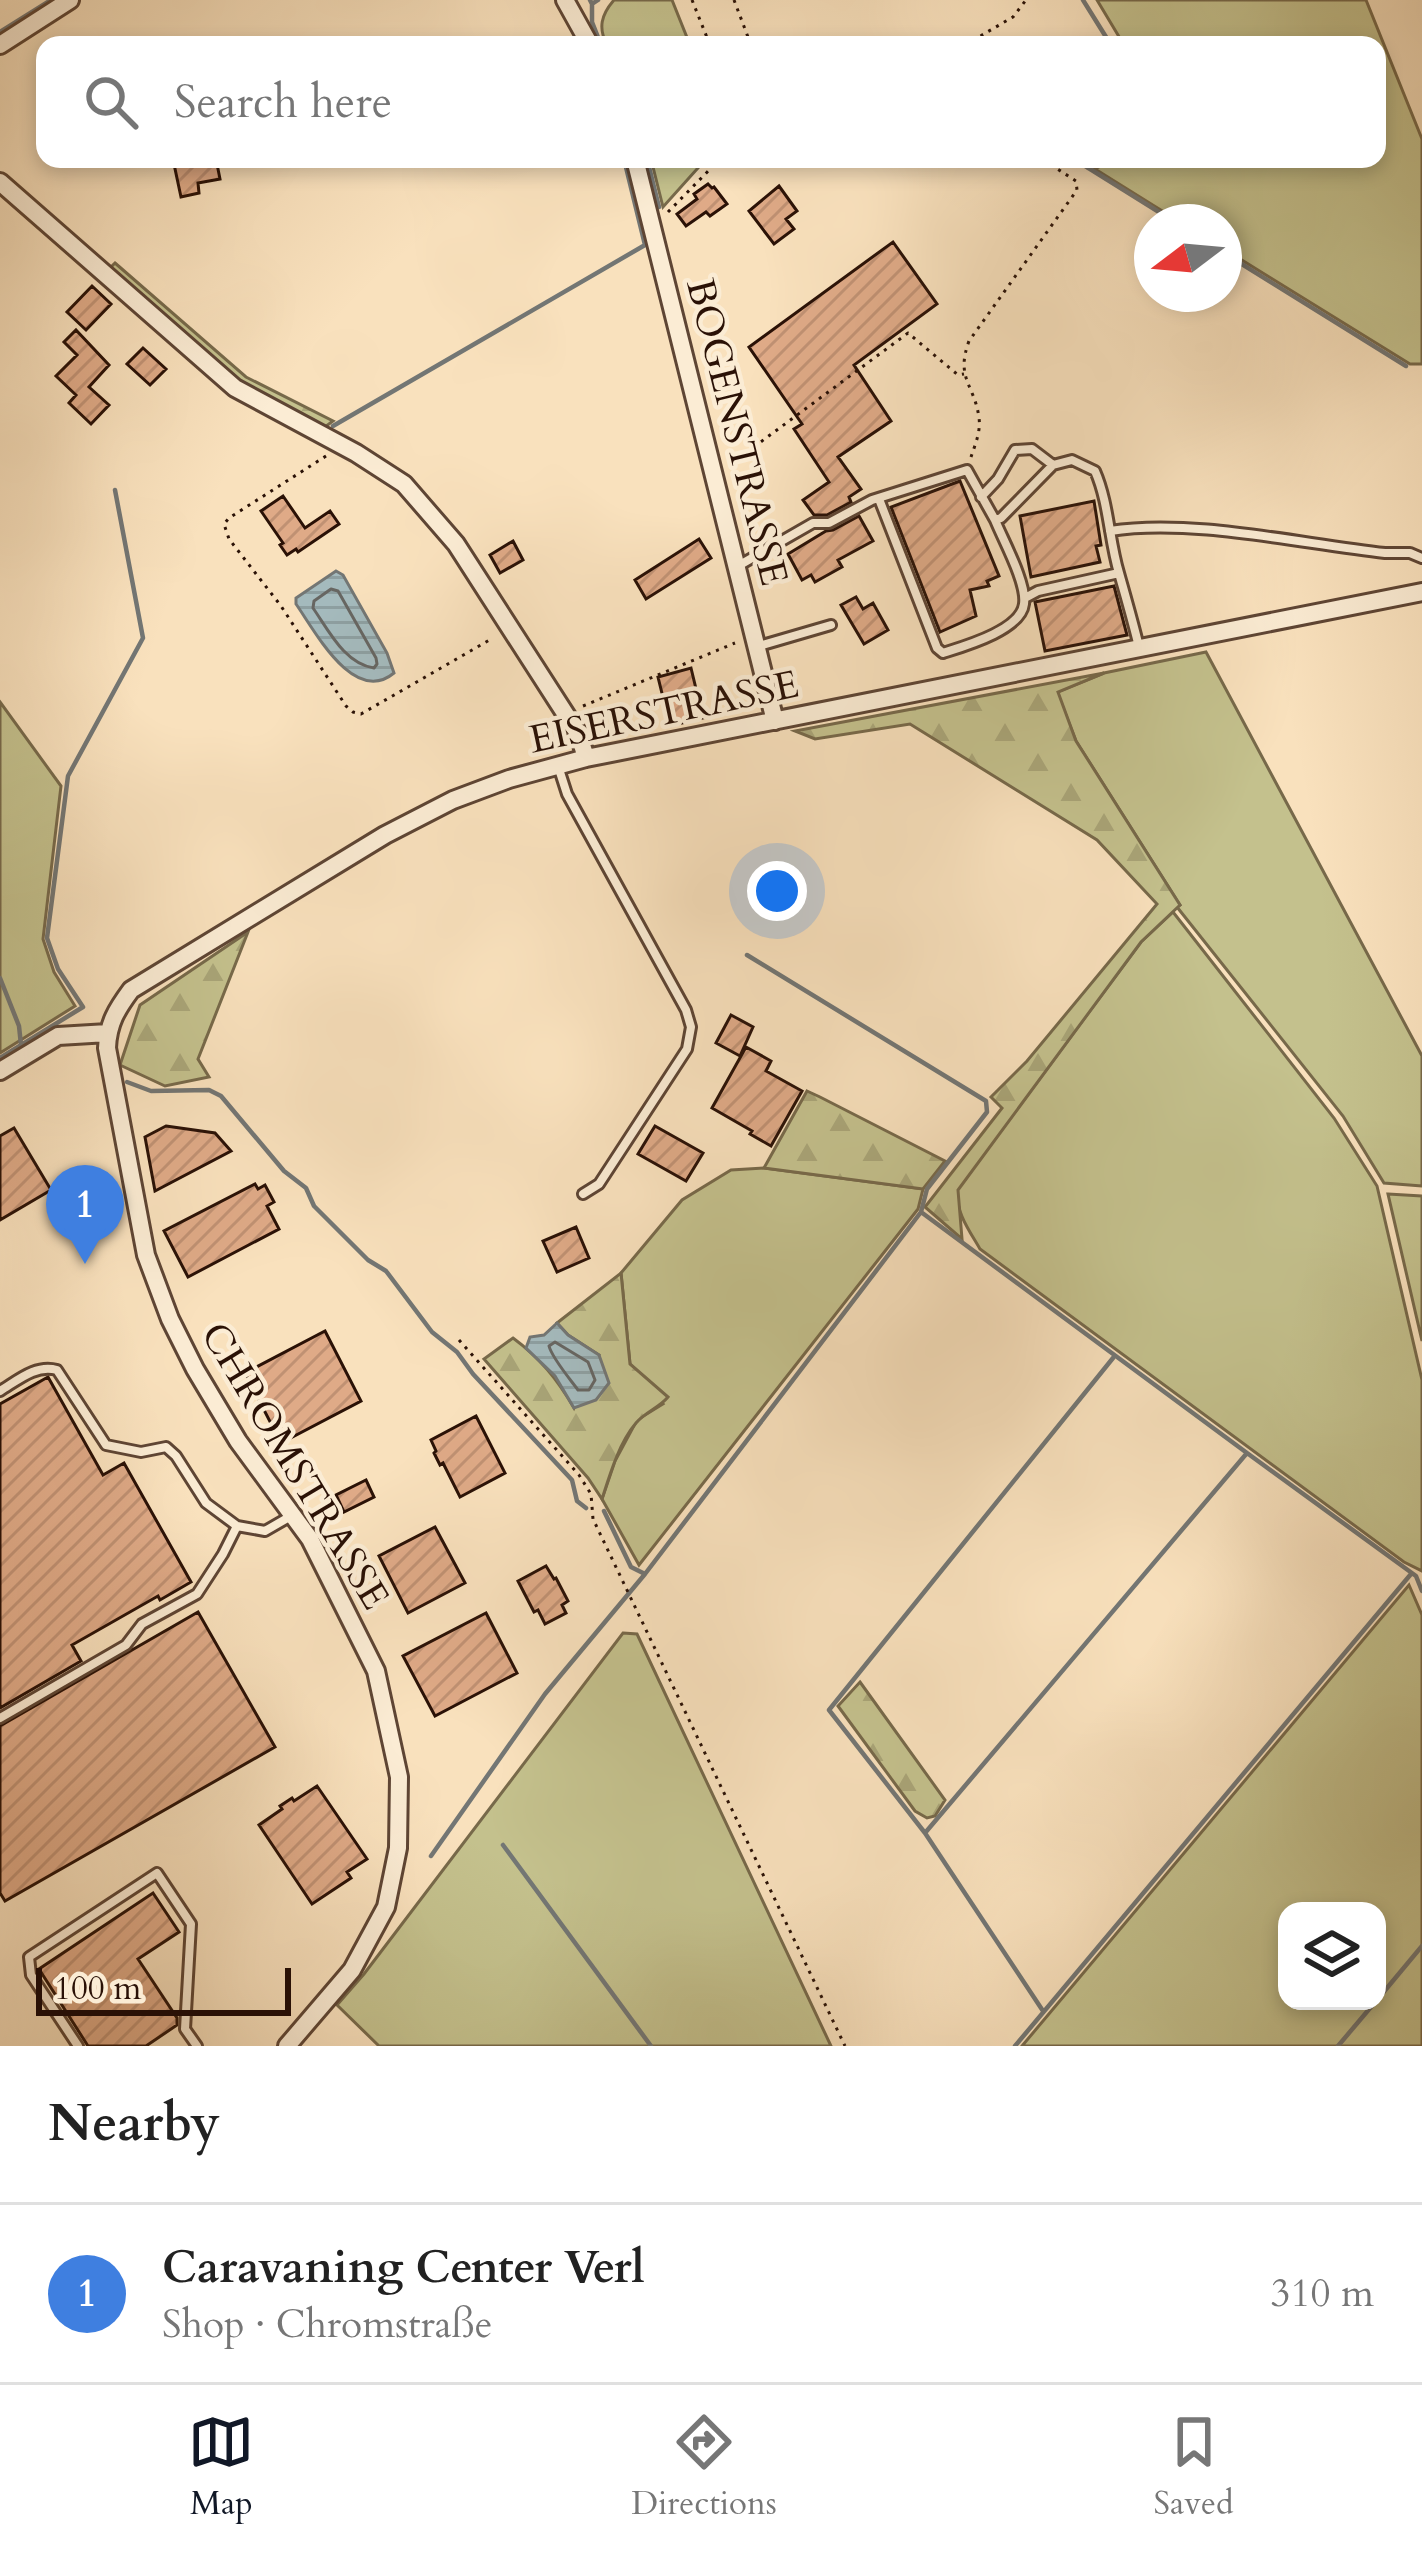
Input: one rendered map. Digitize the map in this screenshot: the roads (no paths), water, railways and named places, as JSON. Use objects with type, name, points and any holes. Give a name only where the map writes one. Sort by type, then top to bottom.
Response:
[{"type":"street","points":[[0,45],[70,0]]},
{"type":"street","points":[[565,0],[585,36]]},
{"type":"street","name":"BOGENSTRASSE","points":[[637,168],[776,721]]},
{"type":"street","points":[[0,182],[235,388],[404,484],[456,544],[579,736],[586,758]]},
{"type":"street","name":"EISERSTRASSE","points":[[107,1033],[131,990],[385,835],[452,800],[509,778],[586,758],[1422,592]]},
{"type":"street","points":[[0,1071],[58,1036],[107,1033]]},
{"type":"street","name":"CHROMSTRASSE","points":[[107,1033],[109,1066],[146,1255],[170,1319],[238,1441],[310,1539],[376,1671],[399,1777],[398,1847],[386,1907],[352,1970],[287,2046]]},
{"type":"lane","points":[[981,497],[1015,450],[1032,449],[1053,465]]},
{"type":"lane","points":[[995,520],[1053,465],[1072,460],[1095,471],[1140,648]]},
{"type":"lane","points":[[737,567],[813,524],[829,523],[879,499],[967,470],[995,520],[1024,598],[1017,619],[943,652],[937,648],[879,499]]},
{"type":"lane","points":[[1110,531],[1136,527],[1232,533],[1422,558]]},
{"type":"lane","points":[[1024,598],[1119,573]]},
{"type":"lane","points":[[756,641],[831,625]]},
{"type":"lane","points":[[557,765],[567,794],[692,1027],[686,1049],[599,1184],[583,1194]]},
{"type":"lane","points":[[0,1390],[36,1370],[57,1370],[106,1445],[141,1452],[166,1447],[206,1503],[237,1526],[265,1531],[293,1515]]},
{"type":"lane","points":[[0,1718],[126,1645],[142,1624],[197,1594],[237,1526]]},
{"type":"lane","points":[[78,2046],[31,1976],[29,1957],[157,1873],[191,1924],[185,2030],[197,2046]]},
{"type":"water","points":[[336,571],[343,575],[387,653],[394,673],[379,681],[364,680],[337,661],[296,604],[296,598]]},
{"type":"water","points":[[557,1323],[599,1355],[609,1383],[596,1400],[574,1408],[555,1376],[526,1348],[530,1337],[544,1335]]},
{"type":"waterway","points":[[0,32],[51,0]]},
{"type":"waterway","points":[[590,0],[592,4],[598,0]]},
{"type":"waterway","points":[[1083,0],[1105,36]]},
{"type":"waterway","points":[[592,4],[597,36]]},
{"type":"waterway","points":[[333,426],[645,245],[626,168]]},
{"type":"waterway","points":[[649,168],[659,207]]},
{"type":"waterway","points":[[1088,168],[1146,204]]},
{"type":"waterway","points":[[1242,264],[1406,366]]},
{"type":"waterway","points":[[0,1058],[83,1007],[58,969],[47,938],[68,776],[143,638],[115,490]]},
{"type":"waterway","points":[[431,1856],[545,1694],[645,1574],[921,1212],[927,1189],[987,1112],[986,1101],[747,955]]},
{"type":"waterway","points":[[0,978],[19,1026],[21,1045]]},
{"type":"waterway","points":[[127,1082],[151,1091],[209,1090],[221,1096],[284,1171],[306,1188],[314,1206],[368,1260],[386,1271],[432,1332],[457,1352],[572,1480],[577,1501],[586,1508]]},
{"type":"waterway","points":[[921,1212],[1247,1453],[925,1833]]},
{"type":"waterway","points":[[1043,2011],[925,1833],[829,1710],[1113,1358]]},
{"type":"waterway","points":[[1247,1453],[1416,1576],[1422,1591]]},
{"type":"waterway","points":[[604,1511],[631,1567],[645,1574]]},
{"type":"waterway","points":[[1015,2046],[1411,1574]]},
{"type":"waterway","points":[[503,1845],[651,2046]]},
{"type":"waterway","points":[[1386,1989],[1422,1946]]},
{"type":"waterway","points":[[1338,2046],[1368,2010]]},
{"type":"place","name":"Caravaning Center Verl","points":[[85,1264]]}]
